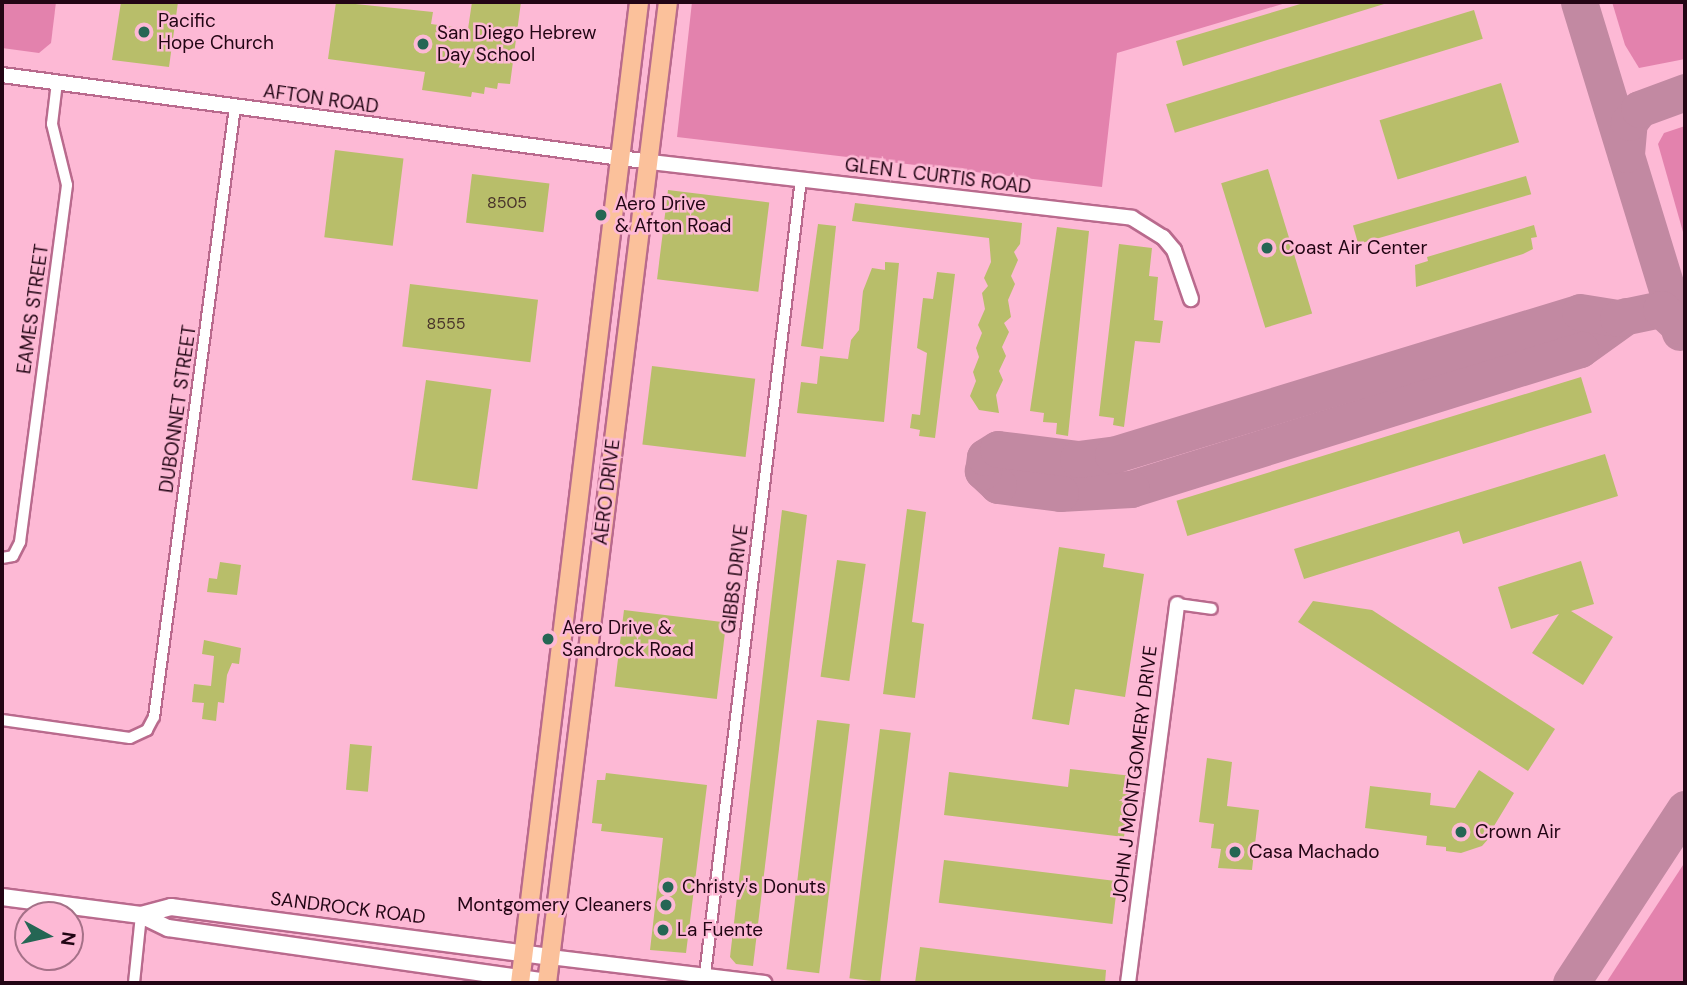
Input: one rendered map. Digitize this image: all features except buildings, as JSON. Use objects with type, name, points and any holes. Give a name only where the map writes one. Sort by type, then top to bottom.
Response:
[{"type":"main road","name":"AERO DRIVE","points":[[549,983],[636,160],[639,2]]},
{"type":"main road","name":"AERO DRIVE","points":[[520,981],[636,160],[668,2]]},
{"type":"main road","name":"SANDROCK ROAD","points":[[2,897],[141,915],[168,928],[520,981],[549,983]]},
{"type":"main road","name":"SANDROCK ROAD","points":[[141,915],[171,907],[550,957]]},
{"type":"street","name":"AFTON ROAD","points":[[2,75],[636,160]]},
{"type":"street","name":"EAMES STREET","points":[[2,558],[13,556],[20,542],[67,185],[52,124],[57,82]]},
{"type":"street","name":"DUBONNET STREET","points":[[2,720],[130,738],[147,730],[154,717],[235,107]]},
{"type":"street","name":"GLEN L CURTIS ROAD","points":[[636,160],[1132,218],[1155,231],[1174,250],[1191,299]]},
{"type":"street","name":"GIBBS DRIVE","points":[[704,980],[802,179]]},
{"type":"street","name":"JOHN J MONTGOMERY DRIVE","points":[[1128,983],[1177,604],[1212,609]]},
{"type":"street","points":[[134,983],[141,915]]},
{"type":"street","points":[[550,957],[704,980],[764,983]]},
{"type":"shaded area","points":[[2,2],[56,2],[51,43],[39,53],[2,48]]},
{"type":"shaded area","points":[[692,2],[1289,2],[1117,53],[1102,187],[677,137]]},
{"type":"shaded area","points":[[1612,2],[1685,2],[1685,59],[1639,68],[1625,45]]},
{"type":"shaded area","points":[[1685,126],[1685,239],[1658,144],[1664,133]]},
{"type":"shaded area","points":[[1685,862],[1685,983],[1606,983]]},
{"type":"taxiway","points":[[1579,2],[1680,332]]},
{"type":"taxiway","points":[[1626,154],[1629,122],[1639,109],[1685,92]]},
{"type":"taxiway","points":[[1626,316],[1580,349],[1131,489],[1060,493],[998,485],[983,471],[985,457],[998,449],[1078,459],[1113,455],[1580,312],[1618,318],[1661,309],[1678,325]]},
{"type":"taxiway","points":[[1571,983],[1685,809]]},
{"type":"place","name":"Pacific Hope Church","points":[[144,32]]},
{"type":"place","name":"San Diego Hebrew Day School","points":[[423,44]]},
{"type":"place","name":"Aero Drive & Afton Road","points":[[601,215]]},
{"type":"place","name":"Coast Air Center","points":[[1267,248]]},
{"type":"place","name":"Aero Drive & Sandrock Road","points":[[548,639]]},
{"type":"place","name":"Crown Air","points":[[1461,832]]},
{"type":"place","name":"Casa Machado","points":[[1235,852]]},
{"type":"place","name":"Christy's Donuts","points":[[668,887]]},
{"type":"place","name":"Montgomery Cleaners","points":[[666,905]]},
{"type":"place","name":"La Fuente","points":[[663,930]]}]
